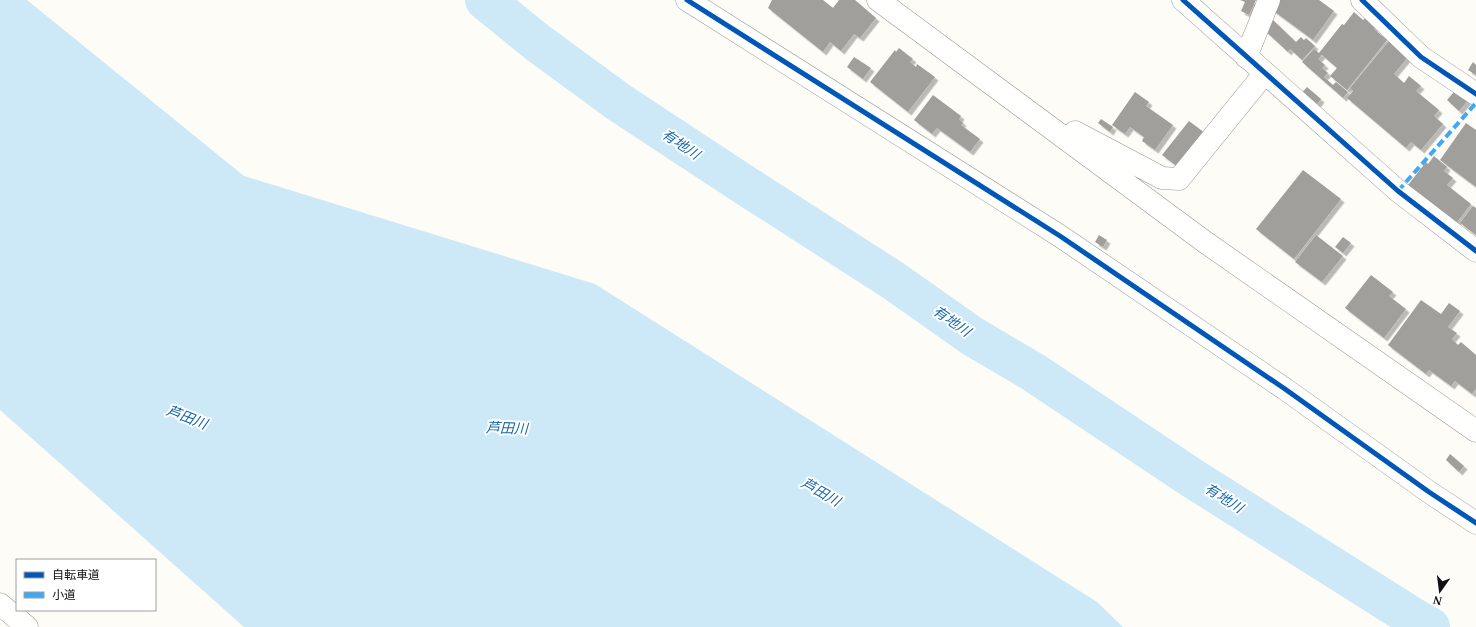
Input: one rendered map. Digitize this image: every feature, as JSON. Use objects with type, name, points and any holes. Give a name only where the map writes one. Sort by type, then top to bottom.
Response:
[{"type":"street","points":[[687,0],[1060,236],[1285,389],[1429,492],[1476,523]]},
{"type":"street","points":[[878,0],[1205,242],[1476,431]]},
{"type":"street","points":[[1183,0],[1398,191],[1476,250]]},
{"type":"street","points":[[1246,57],[1269,0]]},
{"type":"street","points":[[1362,0],[1421,57],[1476,94]]},
{"type":"street","points":[[1057,132],[1070,130],[1162,178],[1179,179],[1265,73]]},
{"type":"street","points":[[0,604],[27,627]]},
{"type":"water","name":"芦田川","points":[[0,0],[27,0],[244,176],[595,284],[1097,602],[1123,627],[244,627],[0,410]]},
{"type":"building","points":[[772,0],[823,0],[833,8],[839,0],[855,0],[876,18],[860,38],[854,34],[841,51],[830,42],[823,52],[768,8]]},
{"type":"building","points":[[1240,0],[1256,0],[1249,15],[1241,11],[1245,2]]},
{"type":"building","points":[[1278,0],[1319,0],[1334,11],[1313,40],[1271,9]]},
{"type":"building","points":[[1354,12],[1363,20],[1366,17],[1376,26],[1374,29],[1387,40],[1347,90],[1330,76],[1337,68],[1322,55],[1318,59],[1325,65],[1322,68],[1328,73],[1324,77],[1333,85],[1336,82],[1348,92],[1343,98],[1302,62],[1314,49],[1319,53],[1342,24],[1344,25]]},
{"type":"building","points":[[1273,20],[1296,42],[1301,37],[1304,40],[1306,38],[1315,46],[1302,60],[1290,49],[1288,52],[1261,27]]},
{"type":"building","points":[[1389,41],[1408,57],[1394,74],[1404,83],[1409,76],[1421,86],[1416,91],[1439,110],[1434,116],[1443,124],[1421,150],[1411,142],[1406,148],[1347,98],[1353,91],[1350,88]]},
{"type":"building","points":[[899,48],[913,59],[910,62],[916,67],[917,64],[935,77],[908,112],[870,82],[895,50],[896,52]]},
{"type":"building","points":[[854,57],[871,68],[863,79],[847,67]]},
{"type":"building","points":[[1473,62],[1476,65],[1476,75],[1468,70]]},
{"type":"building","points":[[1307,87],[1321,99],[1315,107],[1300,95]]},
{"type":"building","points":[[1458,87],[1470,98],[1459,111],[1447,100]]},
{"type":"building","points":[[1135,92],[1149,102],[1146,106],[1173,125],[1155,150],[1142,141],[1144,137],[1130,127],[1125,134],[1112,125]]},
{"type":"building","points":[[933,95],[961,116],[959,119],[963,123],[961,125],[980,139],[970,152],[937,128],[932,134],[914,120]]},
{"type":"building","points":[[1101,119],[1113,127],[1110,132],[1098,123]]},
{"type":"building","points":[[1189,121],[1205,133],[1178,167],[1162,155]]},
{"type":"building","points":[[1466,123],[1476,130],[1476,187],[1440,160]]},
{"type":"building","points":[[1434,156],[1447,167],[1444,171],[1453,178],[1447,185],[1471,204],[1455,225],[1408,185],[1426,162],[1428,164]]},
{"type":"building","points":[[1303,170],[1341,199],[1294,259],[1256,229]]},
{"type":"building","points":[[1473,206],[1476,208],[1476,235],[1460,223]]},
{"type":"building","points":[[1099,235],[1107,240],[1103,247],[1095,242]]},
{"type":"building","points":[[1316,235],[1343,256],[1322,282],[1295,262]]},
{"type":"building","points":[[1343,237],[1351,243],[1343,253],[1335,247]]},
{"type":"building","points":[[1371,275],[1393,292],[1389,296],[1406,309],[1384,338],[1345,308]]},
{"type":"building","points":[[1421,300],[1441,314],[1449,303],[1460,311],[1448,327],[1457,333],[1452,339],[1458,345],[1461,342],[1476,355],[1476,389],[1472,394],[1455,381],[1451,386],[1429,370],[1426,374],[1388,345]]},
{"type":"building","points":[[1450,454],[1464,466],[1459,472],[1446,460]]},
{"type":"waterway","name":"有地川","points":[[485,0],[538,43],[620,103],[894,281],[972,336],[1033,372],[1192,478],[1430,627]]},
{"type":"marked path","points":[[1398,191],[1476,103]]},
{"type":"cycle path","points":[[687,0],[1060,236],[1285,389],[1429,492],[1476,523]]},
{"type":"cycle path","points":[[1183,0],[1398,191],[1476,251]]},
{"type":"cycle path","points":[[1362,0],[1421,57],[1476,94]]}]
